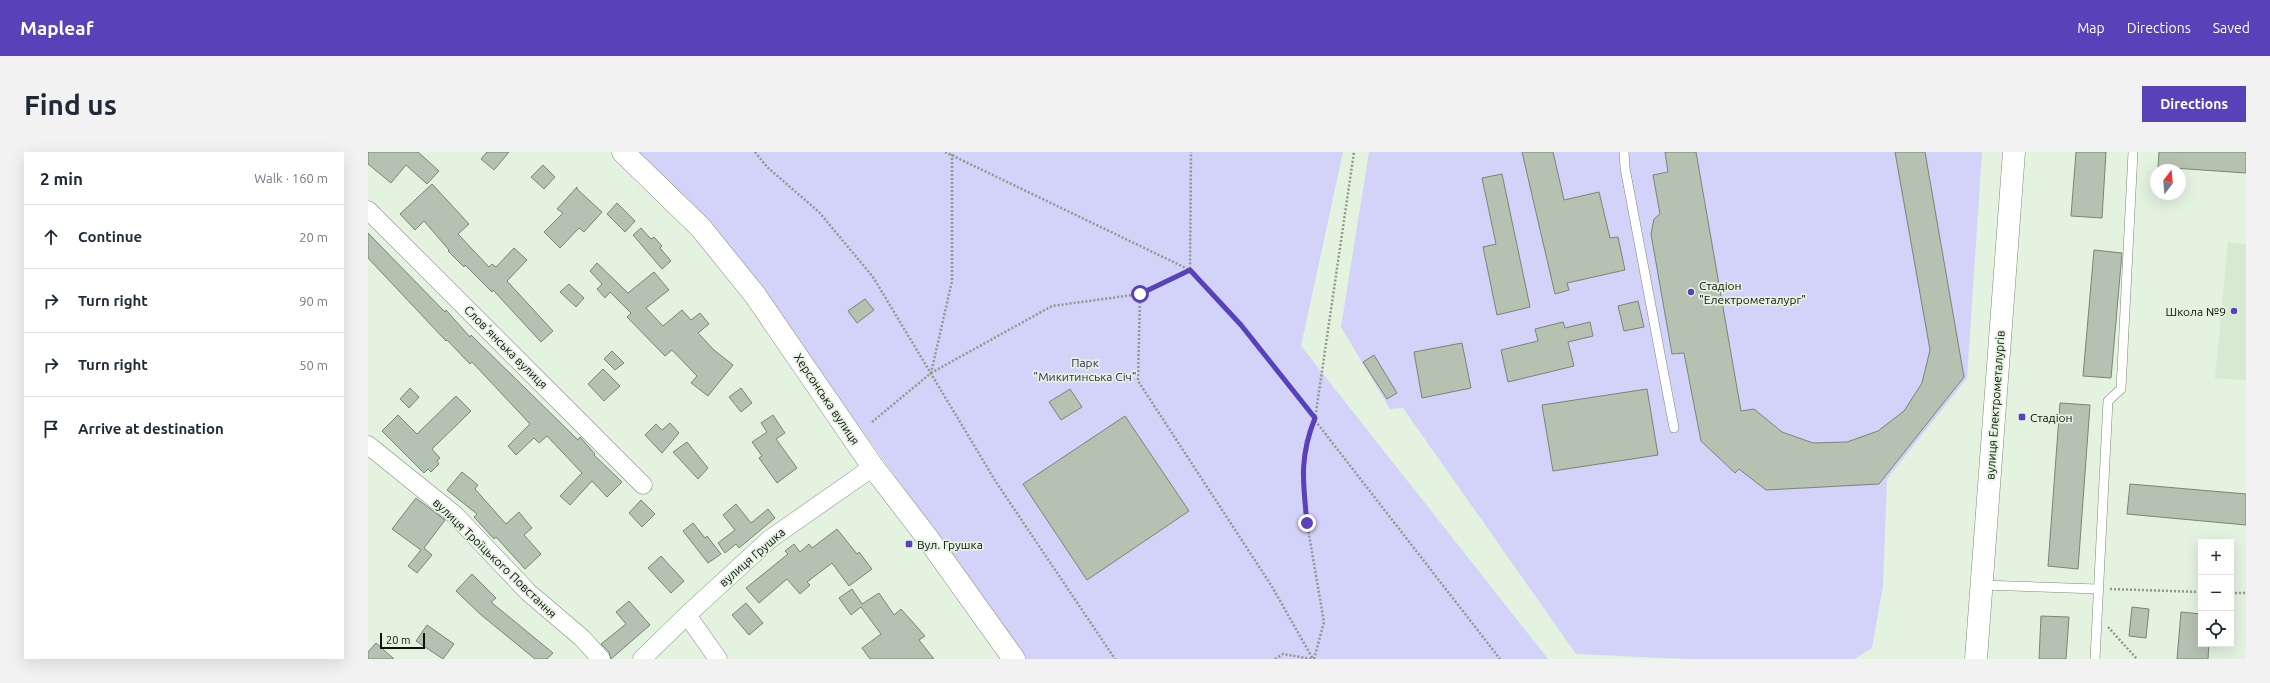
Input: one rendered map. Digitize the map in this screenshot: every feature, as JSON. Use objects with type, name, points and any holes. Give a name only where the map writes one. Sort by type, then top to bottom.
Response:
[{"type":"main road","name":"Херсонська вулиця","points":[[623,152],[701,228],[755,295],[874,467],[926,536],[1014,659]]},
{"type":"main road","name":"вулиця Електрометалургів","points":[[1976,659],[2014,152]]},
{"type":"street","name":"Словʼянська вулиця","points":[[368,210],[643,485]]},
{"type":"street","name":"вулиця Троїцького Повстання","points":[[368,446],[455,515],[528,592],[582,638],[601,659]]},
{"type":"street","name":"вулиця Грушка","points":[[642,659],[687,615],[770,539],[874,467]]},
{"type":"street","points":[[687,615],[718,659]]},
{"type":"lane","points":[[1624,152],[1625,168],[1674,428]]},
{"type":"lane","points":[[2095,659],[2108,401],[2120,389],[2133,152]]},
{"type":"lane","points":[[1982,585],[2098,589]]},
{"type":"path","points":[[755,152],[767,167],[819,212],[873,278],[996,482],[1115,659]]},
{"type":"path","points":[[945,152],[952,154],[1190,270],[1241,325],[1315,418],[1500,659]]},
{"type":"path","points":[[1190,270],[1191,152]]},
{"type":"path","points":[[1313,659],[1324,622],[1307,523],[1302,474],[1306,441],[1315,418],[1354,152]]},
{"type":"path","points":[[931,373],[952,281],[952,154]]},
{"type":"path","points":[[872,422],[931,373],[1052,306],[1140,294],[1190,270]]},
{"type":"path","points":[[1140,294],[1138,381],[1271,585],[1313,659]]},
{"type":"path","points":[[2098,589],[2198,592]]},
{"type":"path","points":[[2234,593],[2246,593]]},
{"type":"path","points":[[2097,616],[2137,659]]},
{"type":"path","points":[[1275,659],[1284,654],[1313,659]]},
{"type":"shaded area","name":"Школа №9","points":[[2228,242],[2246,244],[2246,380],[2215,378]]},
{"type":"green space","name":"Парк \"Микитинська Січ\"","points":[[635,152],[1343,152],[1301,346],[1548,659],[1026,659],[829,384]]},
{"type":"green space","points":[[1369,152],[1982,152],[1967,378],[1887,479],[1883,586],[1872,648],[1854,659],[1687,659],[1576,654],[1403,408],[1390,409],[1341,327]]},
{"type":"building","points":[[368,152],[418,152],[439,171],[427,184],[406,165],[391,183],[368,164]]},
{"type":"building","points":[[487,152],[509,152],[494,170],[481,159]]},
{"type":"building","points":[[1522,152],[1553,152],[1564,200],[1599,192],[1610,238],[1618,237],[1625,270],[1567,283],[1569,290],[1555,294]]},
{"type":"building","name":"Стадіон \"Електрометалург\"","points":[[1665,152],[1696,152],[1741,411],[1754,409],[1782,432],[1813,443],[1847,442],[1878,431],[1904,411],[1922,383],[1930,350],[1895,152],[1925,152],[1964,377],[1879,484],[1766,490],[1739,469],[1735,473],[1701,441],[1684,353],[1672,354],[1651,234],[1654,219],[1660,214],[1653,175],[1668,172]]},
{"type":"building","points":[[2076,152],[2106,152],[2102,218],[2071,216]]},
{"type":"building","points":[[2159,152],[2246,152],[2246,173],[2186,169],[2186,164],[2158,164]]},
{"type":"building","points":[[543,165],[555,177],[544,189],[531,177]]},
{"type":"building","points":[[1502,174],[1530,307],[1497,315],[1483,247],[1496,244],[1482,178]]},
{"type":"building","points":[[432,184],[469,224],[458,234],[489,267],[492,264],[496,267],[514,248],[527,260],[507,281],[553,331],[541,342],[493,290],[492,292],[465,265],[464,267],[448,251],[449,250],[424,221],[415,230],[400,214]]},
{"type":"building","points":[[577,187],[577,189],[602,212],[584,232],[579,228],[560,248],[544,232],[563,213],[557,209]]},
{"type":"building","points":[[617,203],[635,221],[625,232],[607,214]]},
{"type":"building","points":[[641,228],[651,239],[654,237],[662,246],[660,248],[671,261],[662,269],[633,235]]},
{"type":"building","points":[[368,233],[445,312],[446,310],[470,337],[471,335],[578,440],[580,437],[595,454],[594,455],[622,482],[607,497],[592,481],[570,505],[560,496],[582,473],[547,436],[539,443],[534,438],[516,455],[508,446],[530,424],[472,362],[470,364],[447,340],[446,341],[368,258]]},
{"type":"building","points":[[2094,250],[2122,253],[2111,378],[2083,376]]},
{"type":"building","points":[[597,263],[628,293],[654,272],[669,290],[646,308],[663,326],[682,310],[691,320],[700,313],[709,324],[698,333],[714,350],[733,365],[708,396],[691,383],[697,376],[672,350],[665,356],[627,317],[631,313],[610,292],[605,298],[597,289],[602,284],[590,271]]},
{"type":"building","points":[[569,284],[584,298],[576,307],[560,292]]},
{"type":"building","points":[[865,299],[874,310],[857,323],[848,311]]},
{"type":"building","points":[[1638,301],[1644,327],[1624,331],[1618,306]]},
{"type":"building","points":[[1563,322],[1565,328],[1590,322],[1593,336],[1568,342],[1574,366],[1508,382],[1501,350],[1538,341],[1535,329]]},
{"type":"building","points":[[1462,343],[1471,388],[1422,398],[1414,352]]},
{"type":"building","points":[[612,351],[624,363],[615,370],[604,359]]},
{"type":"building","points":[[1374,355],[1397,393],[1387,399],[1363,362]]},
{"type":"building","points":[[603,369],[620,386],[604,401],[588,384]]},
{"type":"building","points":[[410,388],[419,397],[409,408],[400,399]]},
{"type":"building","points":[[741,388],[752,403],[741,412],[729,397]]},
{"type":"building","points":[[1070,389],[1082,407],[1061,420],[1049,402]]},
{"type":"building","points":[[1647,389],[1658,455],[1553,471],[1542,405]]},
{"type":"building","points":[[456,396],[471,411],[432,449],[440,458],[437,461],[439,464],[431,472],[428,469],[424,473],[382,431],[398,415],[417,434]]},
{"type":"building","points":[[2060,403],[2090,405],[2078,569],[2048,566]]},
{"type":"building","points":[[773,415],[785,433],[776,439],[797,468],[777,483],[759,458],[762,456],[752,442],[767,432],[761,423]]},
{"type":"building","points":[[1125,416],[1189,511],[1087,580],[1023,484]]},
{"type":"building","points":[[670,423],[679,433],[662,453],[645,435],[656,424],[662,430]]},
{"type":"building","points":[[687,442],[708,468],[698,479],[673,452]]},
{"type":"building","points":[[462,472],[478,485],[475,489],[506,524],[519,512],[532,528],[524,535],[541,554],[525,569],[496,537],[494,539],[474,517],[477,514],[447,490]]},
{"type":"building","points":[[2130,484],[2246,494],[2246,525],[2127,514]]},
{"type":"building","points":[[416,498],[445,520],[424,548],[432,555],[417,573],[408,566],[421,550],[392,529]]},
{"type":"building","points":[[641,500],[655,514],[642,527],[629,513]]},
{"type":"building","points":[[736,504],[751,523],[768,509],[775,518],[739,548],[736,544],[725,553],[718,543],[735,530],[723,515]]},
{"type":"building","points":[[693,523],[705,538],[707,536],[721,554],[708,563],[683,531]]},
{"type":"building","points":[[837,529],[857,554],[859,552],[872,569],[849,586],[832,563],[807,582],[810,585],[800,594],[787,579],[759,603],[746,588],[788,554],[785,551],[794,544],[800,552],[809,544],[812,548]]},
{"type":"building","points":[[661,556],[684,581],[671,593],[648,568]]},
{"type":"building","points":[[472,574],[496,598],[491,602],[553,653],[547,659],[535,659],[480,614],[456,591]]},
{"type":"building","points":[[852,589],[862,604],[879,593],[894,615],[901,609],[925,636],[919,640],[934,659],[870,659],[862,648],[881,634],[861,607],[851,615],[839,598]]},
{"type":"building","points":[[629,601],[650,625],[611,659],[609,652],[601,644],[626,624],[616,612]]},
{"type":"building","points":[[746,603],[763,623],[749,635],[732,615]]},
{"type":"building","points":[[2132,607],[2149,609],[2146,638],[2129,636]]},
{"type":"building","points":[[2181,612],[2198,614],[2198,647],[2209,647],[2208,659],[2177,659]]},
{"type":"building","points":[[2041,616],[2069,617],[2066,659],[2039,659]]},
{"type":"building","points":[[427,625],[454,644],[443,659],[416,641]]},
{"type":"building","points":[[376,643],[394,659],[368,659],[368,652]]},
{"type":"place","name":"Стадіон \"Електрометалург\"","points":[[1691,292]]},
{"type":"place","name":"Школа №9","points":[[2234,311]]},
{"type":"place","name":"Стадіон","points":[[2022,417]]},
{"type":"place","name":"Вул. Грушка","points":[[909,544]]},
{"type":"route","points":[[1140,294],[1190,270],[1241,325],[1315,418],[1306,441],[1302,474],[1307,523]]}]
